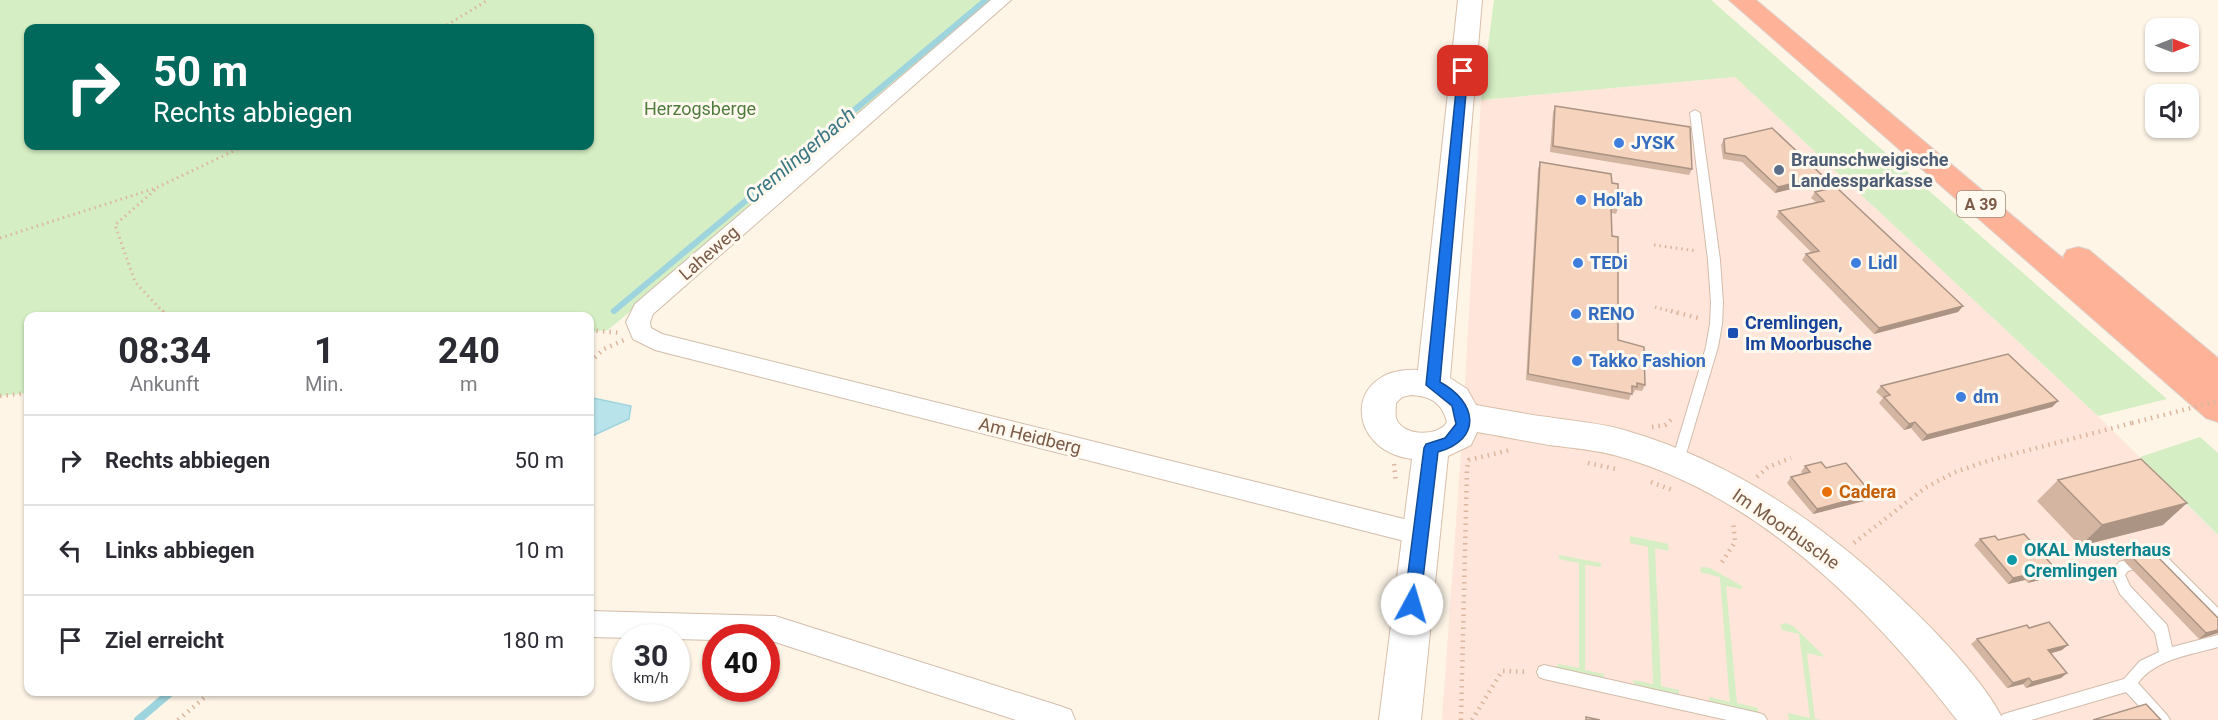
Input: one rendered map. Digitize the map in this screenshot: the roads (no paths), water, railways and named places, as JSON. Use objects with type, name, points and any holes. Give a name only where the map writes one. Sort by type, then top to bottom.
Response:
[{"type":"highway","name":"A 39","points":[[1741,0],[2218,409]]},
{"type":"highway","name":"A 39","points":[[1769,0],[2218,377]]},
{"type":"street","name":"Laheweg","points":[[642,333],[638,322],[643,310],[1002,0]]},
{"type":"street","points":[[1433,385],[1470,0]]},
{"type":"street","name":"Am Heidberg","points":[[642,333],[655,341],[666,344],[1420,534]]},
{"type":"street","points":[[1421,382],[1433,385],[1453,398],[1463,416],[1461,431],[1450,443],[1431,448],[1419,447],[1397,440],[1382,425],[1377,408],[1383,392],[1400,383],[1421,382]]},
{"type":"street","name":"Im Moorbusche","points":[[1463,416],[1608,440],[1680,479],[1743,496],[1831,560],[1907,630],[1982,720]]},
{"type":"street","points":[[1400,720],[1431,448]]},
{"type":"street","points":[[594,624],[775,629],[1060,720]]},
{"type":"lane","points":[[1680,479],[1710,356],[1718,303],[1695,113]]},
{"type":"lane","points":[[2167,656],[2162,630],[2125,590],[2118,574],[2124,566],[2158,557],[2218,618]]},
{"type":"lane","points":[[2007,720],[2129,684],[2141,668],[2167,656],[2218,641]]},
{"type":"lane","points":[[1544,672],[1759,720]]},
{"type":"lane","points":[[2129,684],[2162,720]]},
{"type":"water","points":[[594,398],[631,406],[629,419],[594,435]]},
{"type":"waterway","name":"Cremlingerbach","points":[[614,311],[986,0]]},
{"type":"waterway","name":"Cremlingerbach","points":[[138,720],[166,696]]},
{"type":"place","name":"JYSK","points":[[1619,143]]},
{"type":"place","name":"Braunschweigische Landessparkasse","points":[[1779,170]]},
{"type":"place","name":"Hol'ab","points":[[1581,200]]},
{"type":"place","name":"TEDi","points":[[1578,263]]},
{"type":"place","name":"Lidl","points":[[1856,263]]},
{"type":"place","name":"RENO","points":[[1576,314]]},
{"type":"place","name":"Cremlingen, Im Moorbusche","points":[[1733,333]]},
{"type":"place","name":"Takko Fashion","points":[[1577,361]]},
{"type":"place","name":"dm","points":[[1961,397]]},
{"type":"place","name":"Cadera","points":[[1827,492]]},
{"type":"place","name":"OKAL Musterhaus Cremlingen","points":[[2012,560]]},
{"type":"park label","name":"Herzogsberge","points":[[700,109]]}]
